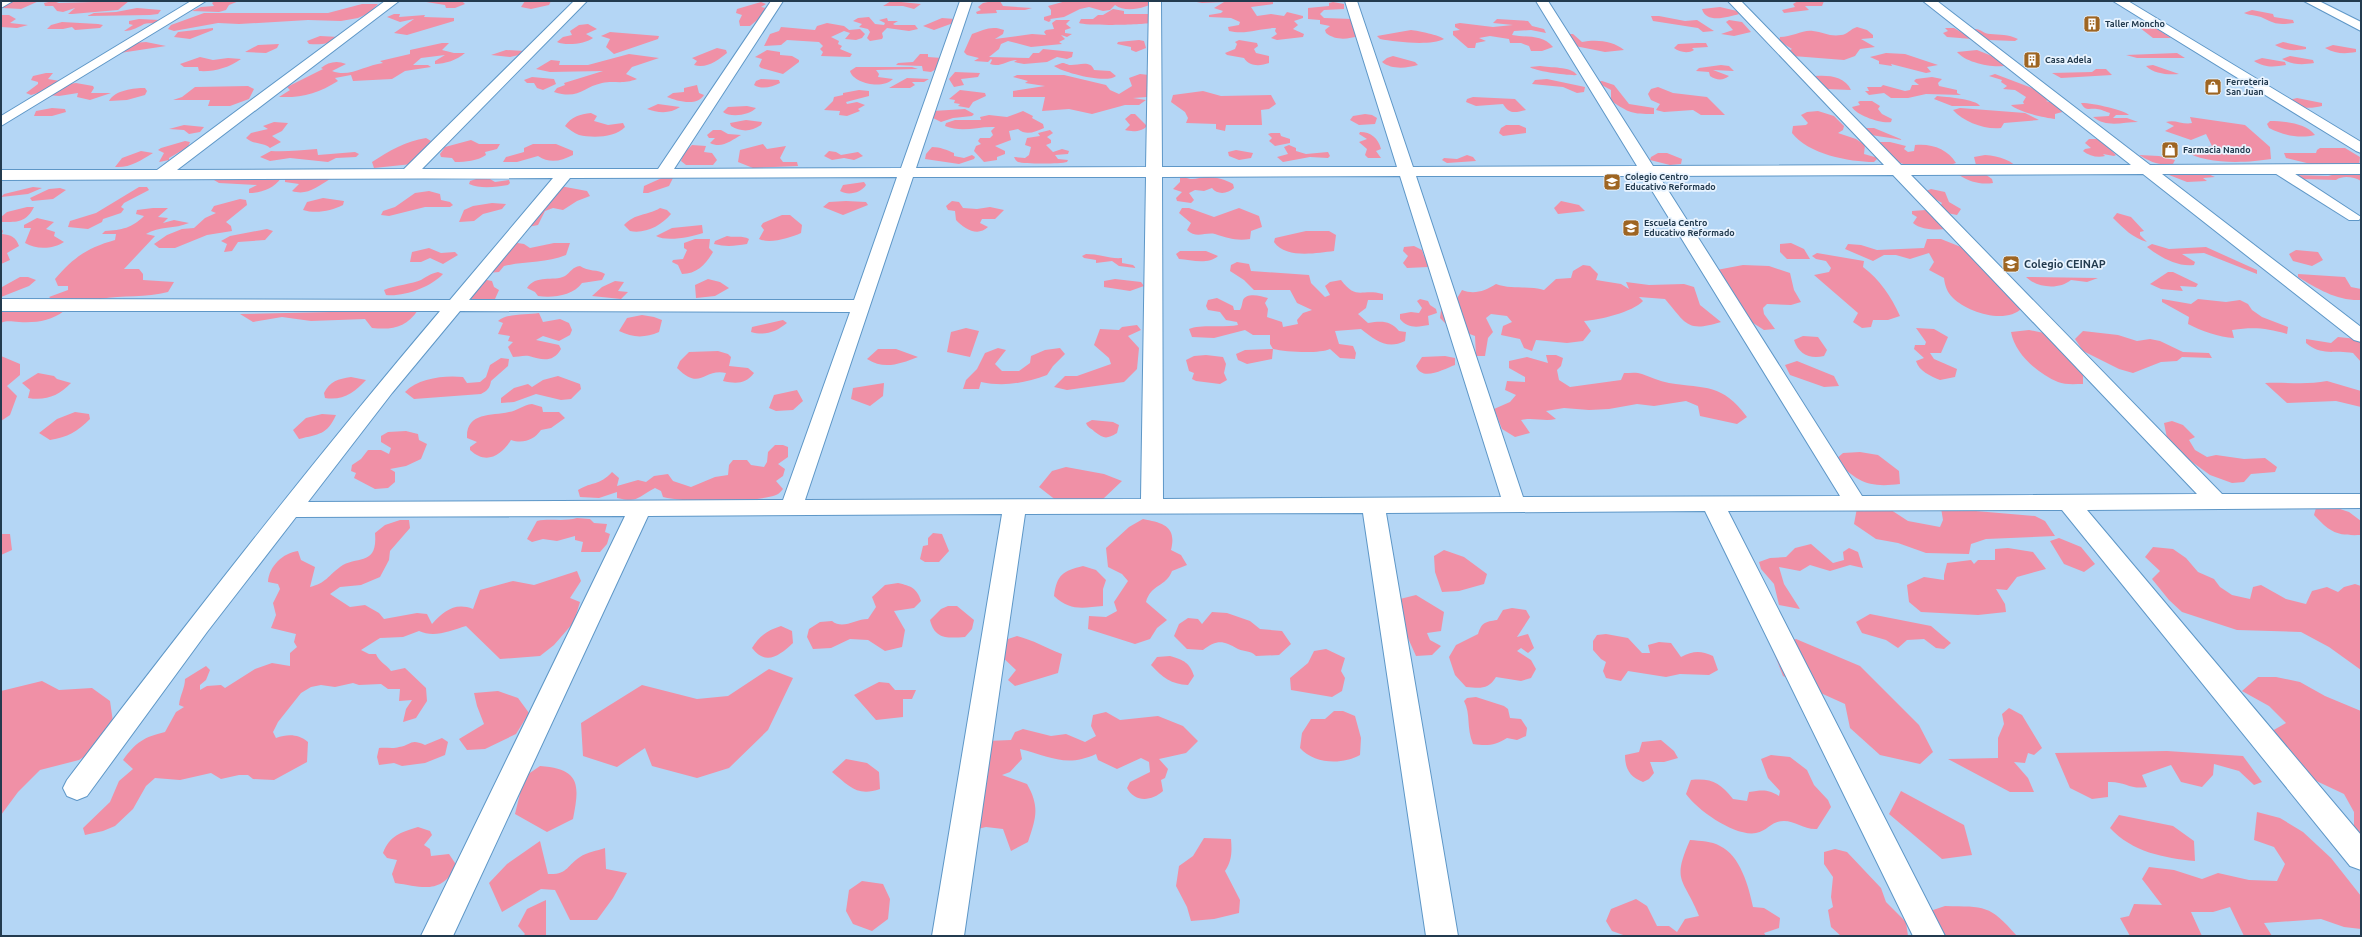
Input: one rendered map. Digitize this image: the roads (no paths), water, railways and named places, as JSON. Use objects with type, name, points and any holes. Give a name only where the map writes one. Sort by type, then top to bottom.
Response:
[{"type":"street","points":[[1,4],[7,1]]},
{"type":"street","points":[[1,122],[200,1]]},
{"type":"street","points":[[160,175],[393,1]]},
{"type":"street","points":[[408,174],[581,1]]},
{"type":"street","points":[[663,173],[777,1]]},
{"type":"street","points":[[792,506],[966,1]]},
{"type":"street","points":[[1152,506],[1155,1]]},
{"type":"street","points":[[1351,1],[1514,504]]},
{"type":"street","points":[[1542,1],[1855,502]]},
{"type":"street","points":[[1734,1],[2216,501]]},
{"type":"street","points":[[1929,1],[2361,336]]},
{"type":"street","points":[[2119,1],[2361,148]]},
{"type":"street","points":[[2310,1],[2361,27]]},
{"type":"street","points":[[1,175],[2361,169]]},
{"type":"street","points":[[77,788],[198,626],[385,389],[565,174]]},
{"type":"street","points":[[1,305],[861,306]]},
{"type":"street","points":[[290,510],[792,506],[1015,507],[1514,504],[1713,505],[1855,502],[2070,504],[2216,501],[2361,501]]},
{"type":"street","points":[[2070,504],[2361,857]]},
{"type":"street","points":[[1374,505],[1442,936]]},
{"type":"street","points":[[1713,505],[1929,936]]},
{"type":"street","points":[[948,936],[1015,507]]},
{"type":"street","points":[[437,936],[640,508]]},
{"type":"lane","points":[[2278,169],[2354,217]]},
{"type":"place","name":"Taller Moncho","points":[[2092,24]]},
{"type":"place","name":"Casa Adela","points":[[2032,60]]},
{"type":"place","name":"Ferreteria San Juan","points":[[2213,87]]},
{"type":"place","name":"Farmacia Nando","points":[[2170,150]]},
{"type":"place","name":"Colegio Centro Educativo Reformado","points":[[1612,182]]},
{"type":"place","name":"Escuela Centro Educativo Reformado","points":[[1631,228]]},
{"type":"place","name":"Colegio CEINAP","points":[[2011,264]]}]
